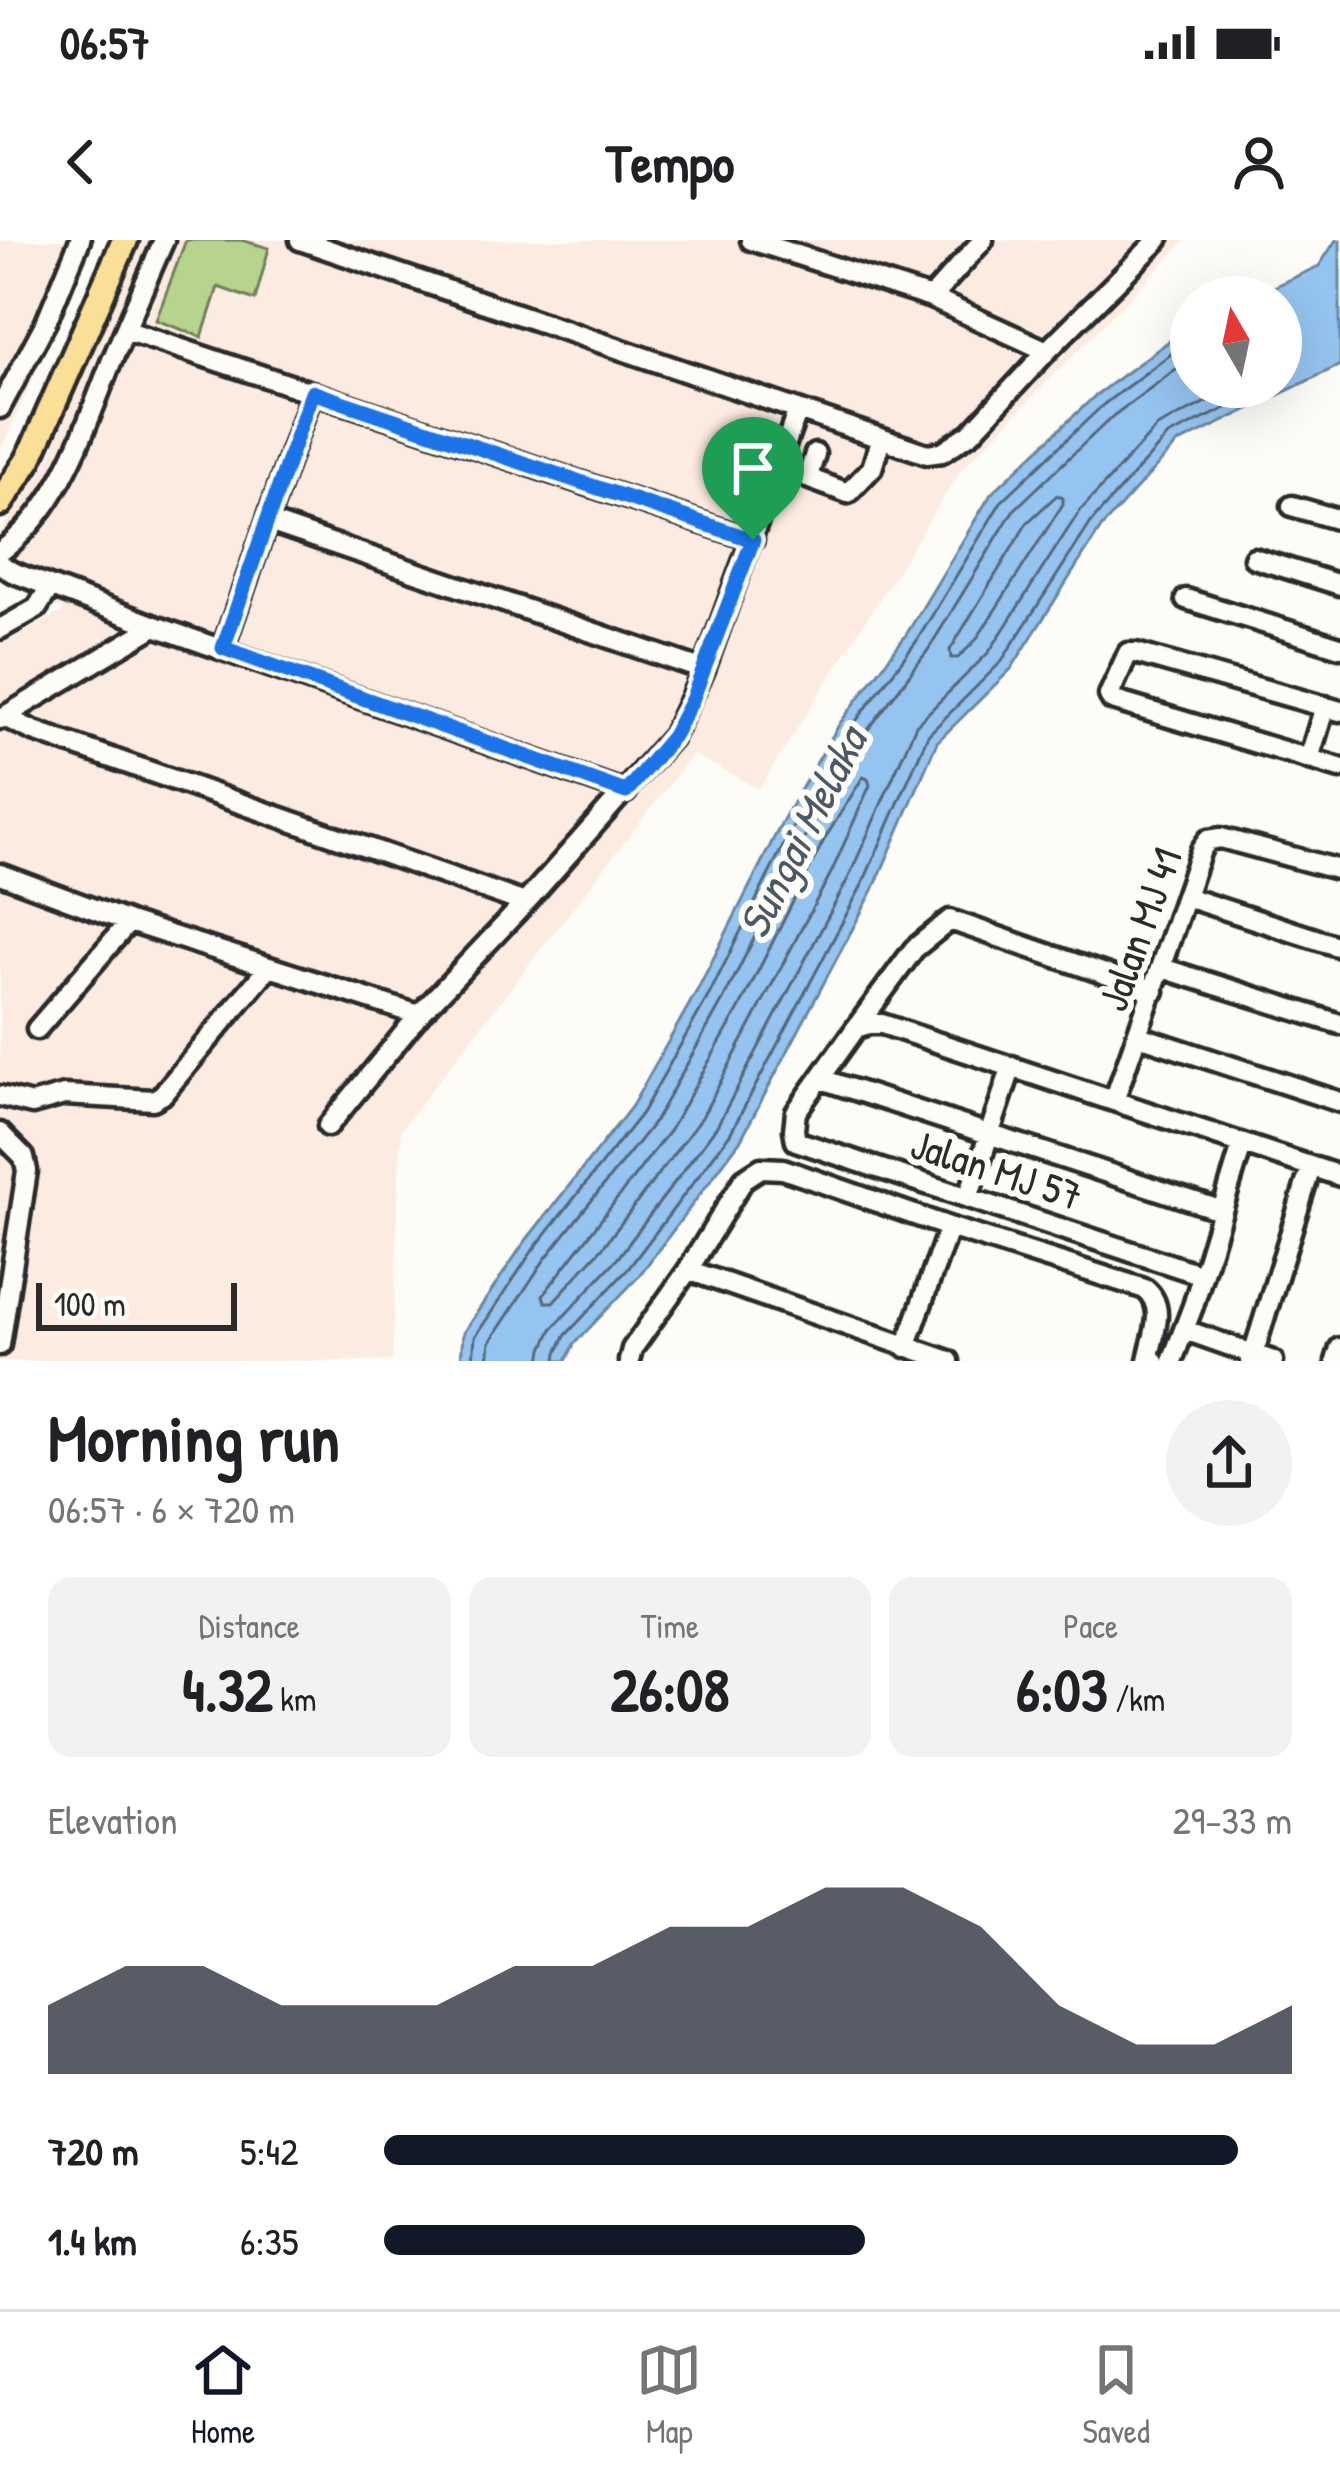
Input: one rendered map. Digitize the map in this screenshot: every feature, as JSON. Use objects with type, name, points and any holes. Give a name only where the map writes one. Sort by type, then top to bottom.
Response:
[{"type":"main road","points":[[0,503],[29,459],[124,240]]},
{"type":"street","points":[[0,408],[5,386],[46,322],[80,240]]},
{"type":"street","points":[[0,552],[41,509],[68,468],[164,240]]},
{"type":"street","points":[[300,240],[927,454],[942,452],[971,433],[1157,240]]},
{"type":"street","points":[[752,240],[791,246],[931,298],[1047,351]]},
{"type":"street","points":[[931,298],[983,240]]},
{"type":"street","points":[[124,330],[753,540]]},
{"type":"street","points":[[223,648],[312,392]]},
{"type":"street","points":[[328,1126],[419,1015],[673,736],[704,670],[798,410]]},
{"type":"street","points":[[815,454],[810,478],[848,493],[872,467],[881,439]]},
{"type":"street","points":[[1292,506],[1340,520]]},
{"type":"street","points":[[269,522],[704,670]]},
{"type":"street","points":[[1253,558],[1340,585]]},
{"type":"street","points":[[0,564],[155,626],[626,792]]},
{"type":"street","points":[[0,629],[37,608],[50,587]]},
{"type":"street","points":[[1186,599],[1340,646]]},
{"type":"street","points":[[2,718],[155,626]]},
{"type":"street","points":[[1309,759],[1333,708],[1136,653],[1128,653],[1109,690],[1112,700],[1309,759],[1340,768]]},
{"type":"street","points":[[2,718],[525,903]]},
{"type":"street","name":"Jalan MJ 41","points":[[1114,1101],[1208,840],[1221,838],[1340,870]]},
{"type":"street","points":[[0,874],[129,922],[419,1015]]},
{"type":"street","points":[[1186,898],[1340,947]]},
{"type":"street","points":[[1154,991],[950,920],[914,949],[821,1079],[1220,1210]]},
{"type":"street","points":[[37,1029],[129,922]]},
{"type":"street","points":[[0,1096],[32,1104],[64,1095],[153,1100],[268,968]]},
{"type":"street","points":[[1162,968],[1340,1024]]},
{"type":"street","points":[[856,1028],[882,1024],[1340,1176]]},
{"type":"street","points":[[1139,1036],[1340,1102]]},
{"type":"street","points":[[968,1198],[1012,1066]]},
{"type":"street","name":"Jalan MJ 57","points":[[821,1079],[796,1112],[796,1141],[1202,1275]]},
{"type":"street","points":[[0,1133],[24,1156],[26,1171],[0,1345]]},
{"type":"street","points":[[1172,1361],[1242,1145]]},
{"type":"street","points":[[1252,1358],[1311,1167]]},
{"type":"street","points":[[629,1361],[632,1349],[744,1179],[761,1168],[783,1168],[1145,1289],[1158,1304],[1150,1361]]},
{"type":"street","points":[[906,1347],[949,1227]]},
{"type":"street","points":[[688,1270],[949,1361]]},
{"type":"street","points":[[1185,1330],[1252,1358],[1273,1361]]},
{"type":"street","points":[[1336,1361],[1340,1351]]},
{"type":"shaded area","points":[[0,240],[94,240],[0,452]]},
{"type":"shaded area","points":[[138,240],[1186,240],[961,470],[759,789],[693,754],[401,1129],[392,1361],[0,1361],[0,645],[64,611],[0,571],[0,532],[45,468]]},
{"type":"green space","points":[[186,240],[241,240],[269,248],[255,300],[218,287],[202,337],[156,320]]},
{"type":"water","points":[[1340,240],[1340,365],[1302,383],[1302,276],[1297,276],[1319,266]]},
{"type":"water","name":"Sungai Melaka","points":[[1170,340],[1170,408],[1251,408],[1177,444],[1101,528],[1011,669],[937,742],[873,890],[740,1141],[638,1277],[574,1344],[566,1361],[461,1361],[463,1333],[524,1243],[632,1106],[699,987],[784,818],[840,723],[906,635],[991,494],[1096,395]]},
{"type":"route","points":[[312,392],[753,540],[692,700],[673,736],[626,792],[223,648],[312,392]]}]
